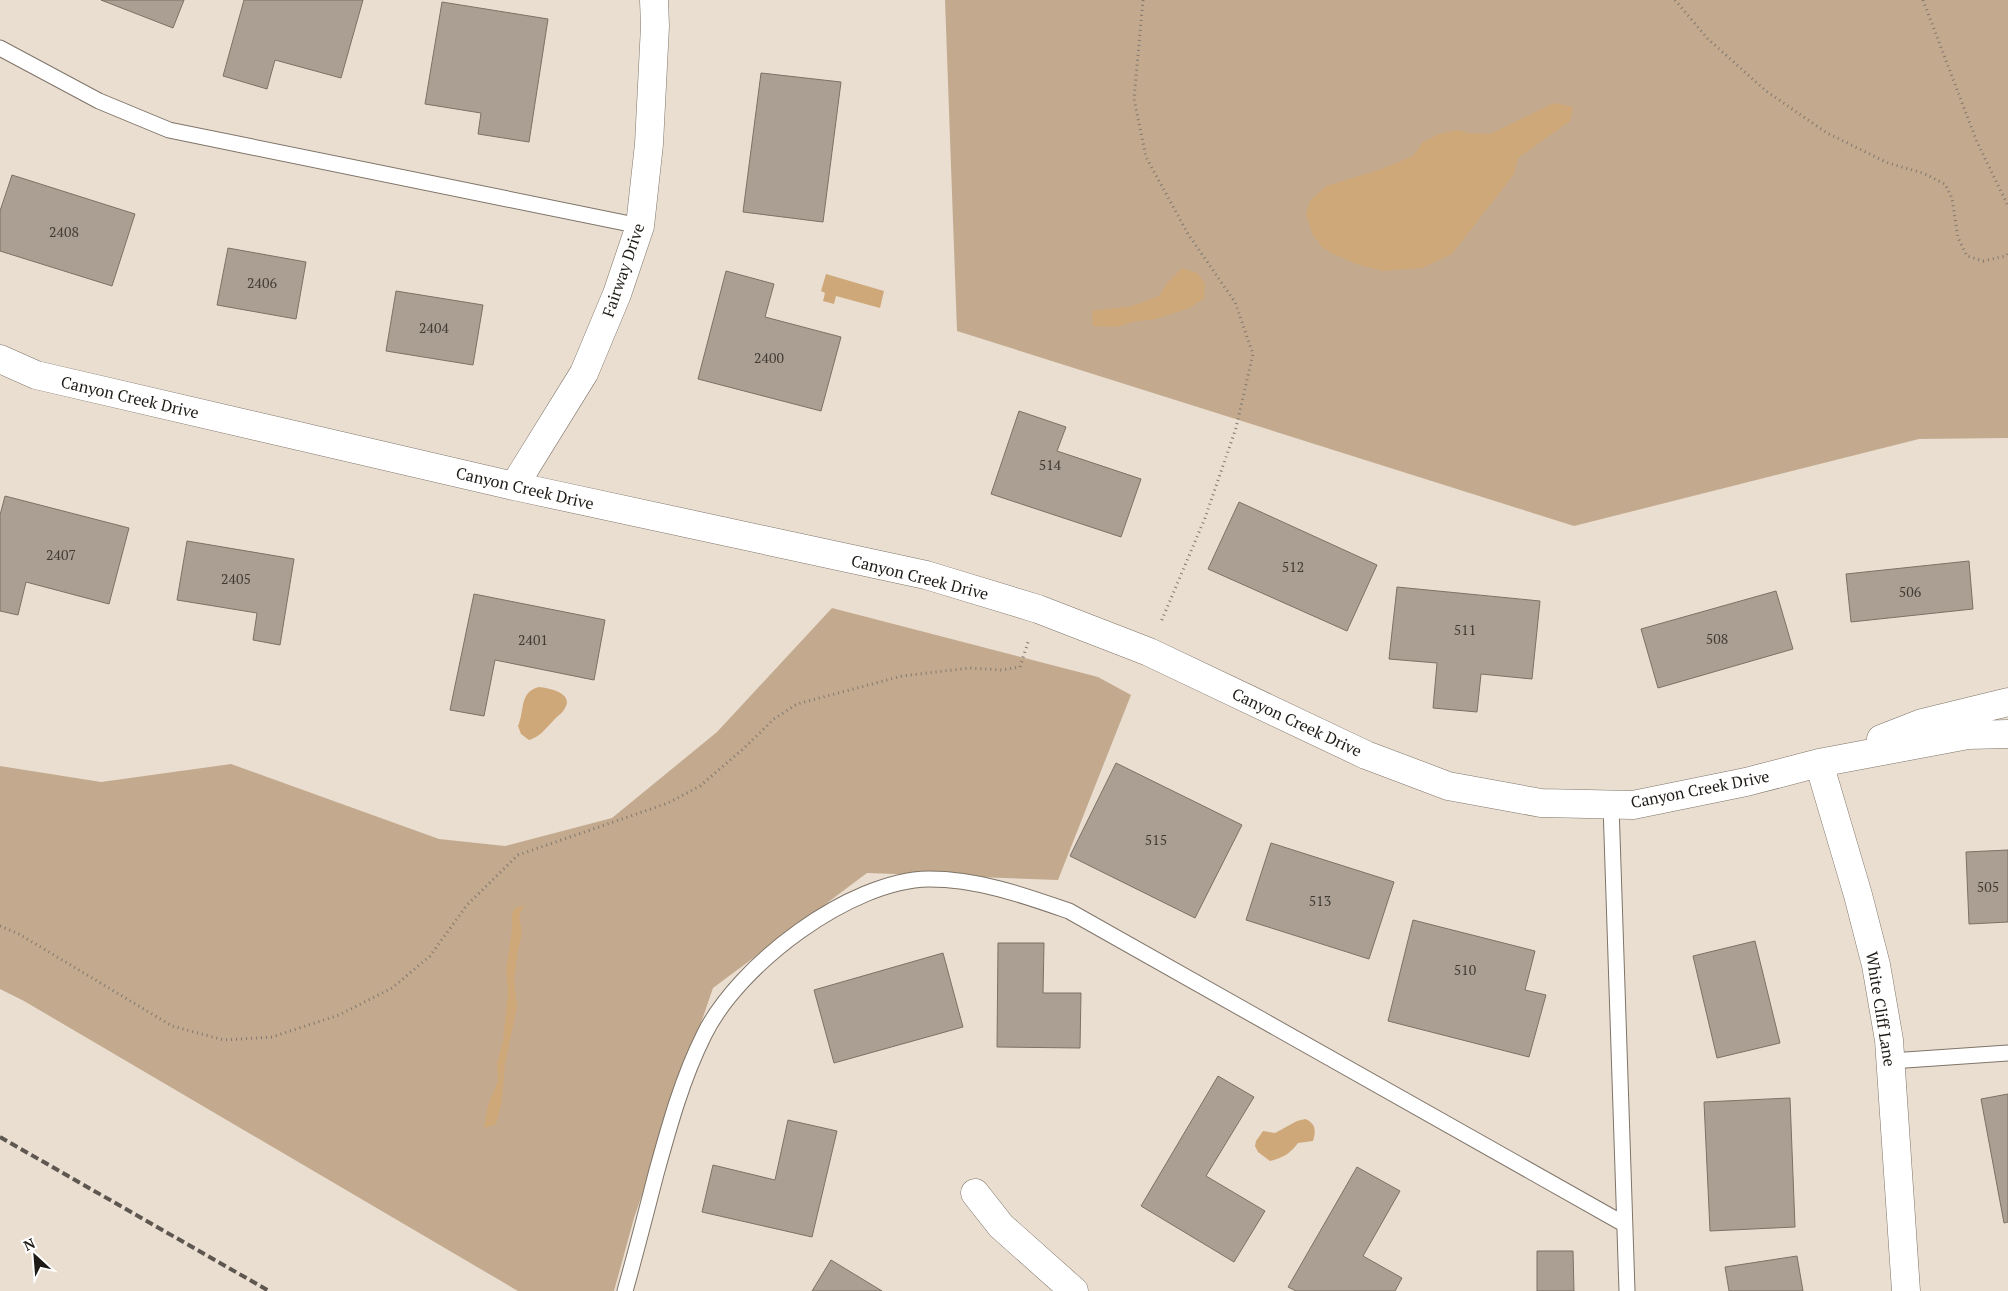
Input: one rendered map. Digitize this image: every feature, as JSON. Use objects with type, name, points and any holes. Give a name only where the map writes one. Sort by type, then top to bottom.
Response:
[{"type":"street","name":"Fairway Drive","points":[[514,486],[584,372],[617,294],[640,226],[649,144],[655,26],[654,0]]},
{"type":"street","name":"Canyon Creek Drive","points":[[0,359],[36,375],[514,486],[926,575],[1038,609],[1149,652],[1366,755],[1448,786],[1541,803],[1633,805],[1746,782],[1819,763],[1968,735],[2008,734]]},
{"type":"street","name":"Canyon Creek Drive","points":[[1819,763],[1922,723],[2008,702]]},
{"type":"street","name":"White Cliff Lane","points":[[1819,763],[1858,895],[1876,965],[1889,1040],[1906,1291]]},
{"type":"street","points":[[975,1193],[1001,1226],[1074,1291]]},
{"type":"lane","points":[[0,48],[99,101],[169,130],[640,226]]},
{"type":"lane","points":[[1611,805],[1627,1291]]},
{"type":"lane","points":[[625,1291],[669,1127],[684,1081],[704,1033],[731,993],[763,959],[799,930],[827,913],[883,889],[898,884],[928,879],[966,882],[1011,891],[1068,911],[1624,1224]]},
{"type":"lane","points":[[1891,1061],[2008,1053]]},
{"type":"path","points":[[1143,0],[1134,99],[1146,157],[1188,234],[1235,302],[1252,354],[1233,437],[1205,518],[1149,652]]},
{"type":"path","points":[[1675,0],[1708,39],[1766,91],[1827,132],[1888,163],[1923,173],[1945,184],[1952,198],[1958,238],[1967,256],[1983,261],[2006,256],[2008,252]]},
{"type":"path","points":[[1924,0],[1977,142],[2008,206]]},
{"type":"path","points":[[0,926],[19,934],[172,1026],[224,1040],[272,1037],[339,1015],[392,988],[430,956],[467,905],[518,855],[668,803],[700,786],[774,719],[797,704],[902,676],[970,668],[1002,670],[1020,666],[1038,609]]},
{"type":"shaded area","points":[[945,0],[2008,0],[2008,438],[1919,439],[1574,526],[957,331]]},
{"type":"shaded area","points":[[1554,103],[1573,107],[1570,121],[1518,158],[1514,174],[1452,254],[1422,268],[1383,271],[1356,264],[1333,254],[1322,247],[1312,233],[1306,214],[1310,201],[1326,186],[1379,170],[1413,156],[1423,142],[1439,134],[1458,130],[1468,133],[1490,134]]},
{"type":"shaded area","points":[[1182,268],[1197,273],[1205,283],[1204,298],[1190,308],[1156,319],[1132,322],[1117,327],[1093,326],[1092,311],[1132,306],[1159,296],[1167,283]]},
{"type":"shaded area","points":[[826,274],[884,291],[880,308],[836,296],[834,304],[823,301],[825,293],[821,291]]},
{"type":"shaded area","points":[[832,608],[1098,677],[1131,695],[1058,880],[867,873],[713,988],[634,1218],[614,1291],[518,1291],[24,1001],[0,989],[0,766],[101,782],[231,764],[439,839],[505,846],[612,818],[717,732]]},
{"type":"shaded area","points":[[539,687],[559,692],[566,699],[567,703],[563,711],[543,732],[529,740],[521,734],[518,726],[525,697],[533,689]]},
{"type":"shaded area","points":[[524,905],[519,917],[522,932],[514,980],[517,1007],[505,1064],[502,1101],[496,1124],[484,1128],[488,1105],[498,1081],[497,1064],[503,1041],[508,992],[506,970],[512,929],[512,913],[515,908]]},
{"type":"shaded area","points":[[1305,1119],[1313,1125],[1315,1134],[1313,1141],[1298,1143],[1286,1155],[1270,1161],[1258,1152],[1255,1146],[1256,1141],[1263,1131],[1275,1133],[1297,1121]]},
{"type":"building","points":[[101,0],[184,0],[173,28]]},
{"type":"building","points":[[244,0],[363,0],[341,78],[275,60],[267,89],[223,76]]},
{"type":"building","points":[[442,2],[548,19],[529,142],[478,134],[481,113],[425,104]]},
{"type":"building","points":[[761,73],[841,82],[823,222],[743,212]]},
{"type":"building","points":[[12,175],[135,214],[112,286],[0,251],[0,211]]},
{"type":"building","points":[[228,248],[306,262],[296,319],[217,305]]},
{"type":"building","points":[[726,271],[774,284],[765,317],[841,337],[821,411],[698,379]]},
{"type":"building","points":[[396,291],[483,305],[473,365],[386,351]]},
{"type":"building","points":[[1019,411],[1066,427],[1057,451],[1141,479],[1121,537],[991,494]]},
{"type":"building","points":[[5,496],[129,528],[109,604],[26,582],[18,615],[0,611],[0,515]]},
{"type":"building","points":[[1239,502],[1377,565],[1347,631],[1208,569]]},
{"type":"building","points":[[187,541],[294,559],[280,645],[253,640],[257,613],[177,600]]},
{"type":"building","points":[[1969,561],[1973,609],[1851,622],[1846,574]]},
{"type":"building","points":[[1397,587],[1540,601],[1532,679],[1481,674],[1477,712],[1433,708],[1437,663],[1389,659]]},
{"type":"building","points":[[1776,591],[1793,649],[1658,688],[1641,629]]},
{"type":"building","points":[[474,594],[605,620],[594,680],[495,660],[484,716],[450,710]]},
{"type":"building","points":[[1116,763],[1242,825],[1195,918],[1070,856]]},
{"type":"building","points":[[1271,843],[1394,882],[1369,959],[1246,920]]},
{"type":"building","points":[[2008,850],[2008,922],[1969,924],[1966,852]]},
{"type":"building","points":[[1413,920],[1535,951],[1525,990],[1546,995],[1529,1057],[1388,1021]]},
{"type":"building","points":[[1755,941],[1780,1043],[1717,1058],[1693,956]]},
{"type":"building","points":[[998,943],[1044,943],[1043,993],[1081,993],[1080,1048],[997,1047]]},
{"type":"building","points":[[943,953],[963,1027],[834,1063],[814,990]]},
{"type":"building","points":[[1218,1076],[1254,1097],[1206,1176],[1265,1211],[1234,1262],[1141,1206]]},
{"type":"building","points":[[2008,1094],[2008,1222],[2004,1223],[1981,1099]]},
{"type":"building","points":[[1790,1098],[1795,1227],[1710,1231],[1704,1102]]},
{"type":"building","points":[[788,1120],[837,1131],[812,1237],[702,1212],[713,1165],[775,1180]]},
{"type":"building","points":[[1357,1167],[1400,1191],[1363,1256],[1402,1278],[1395,1291],[1296,1291],[1288,1287]]},
{"type":"building","points":[[1537,1251],[1573,1251],[1574,1291],[1537,1291]]},
{"type":"building","points":[[1797,1256],[1803,1291],[1729,1291],[1725,1267]]},
{"type":"building","points":[[831,1260],[882,1291],[812,1291]]},
{"type":"railway","points":[[0,1137],[269,1291]]}]
